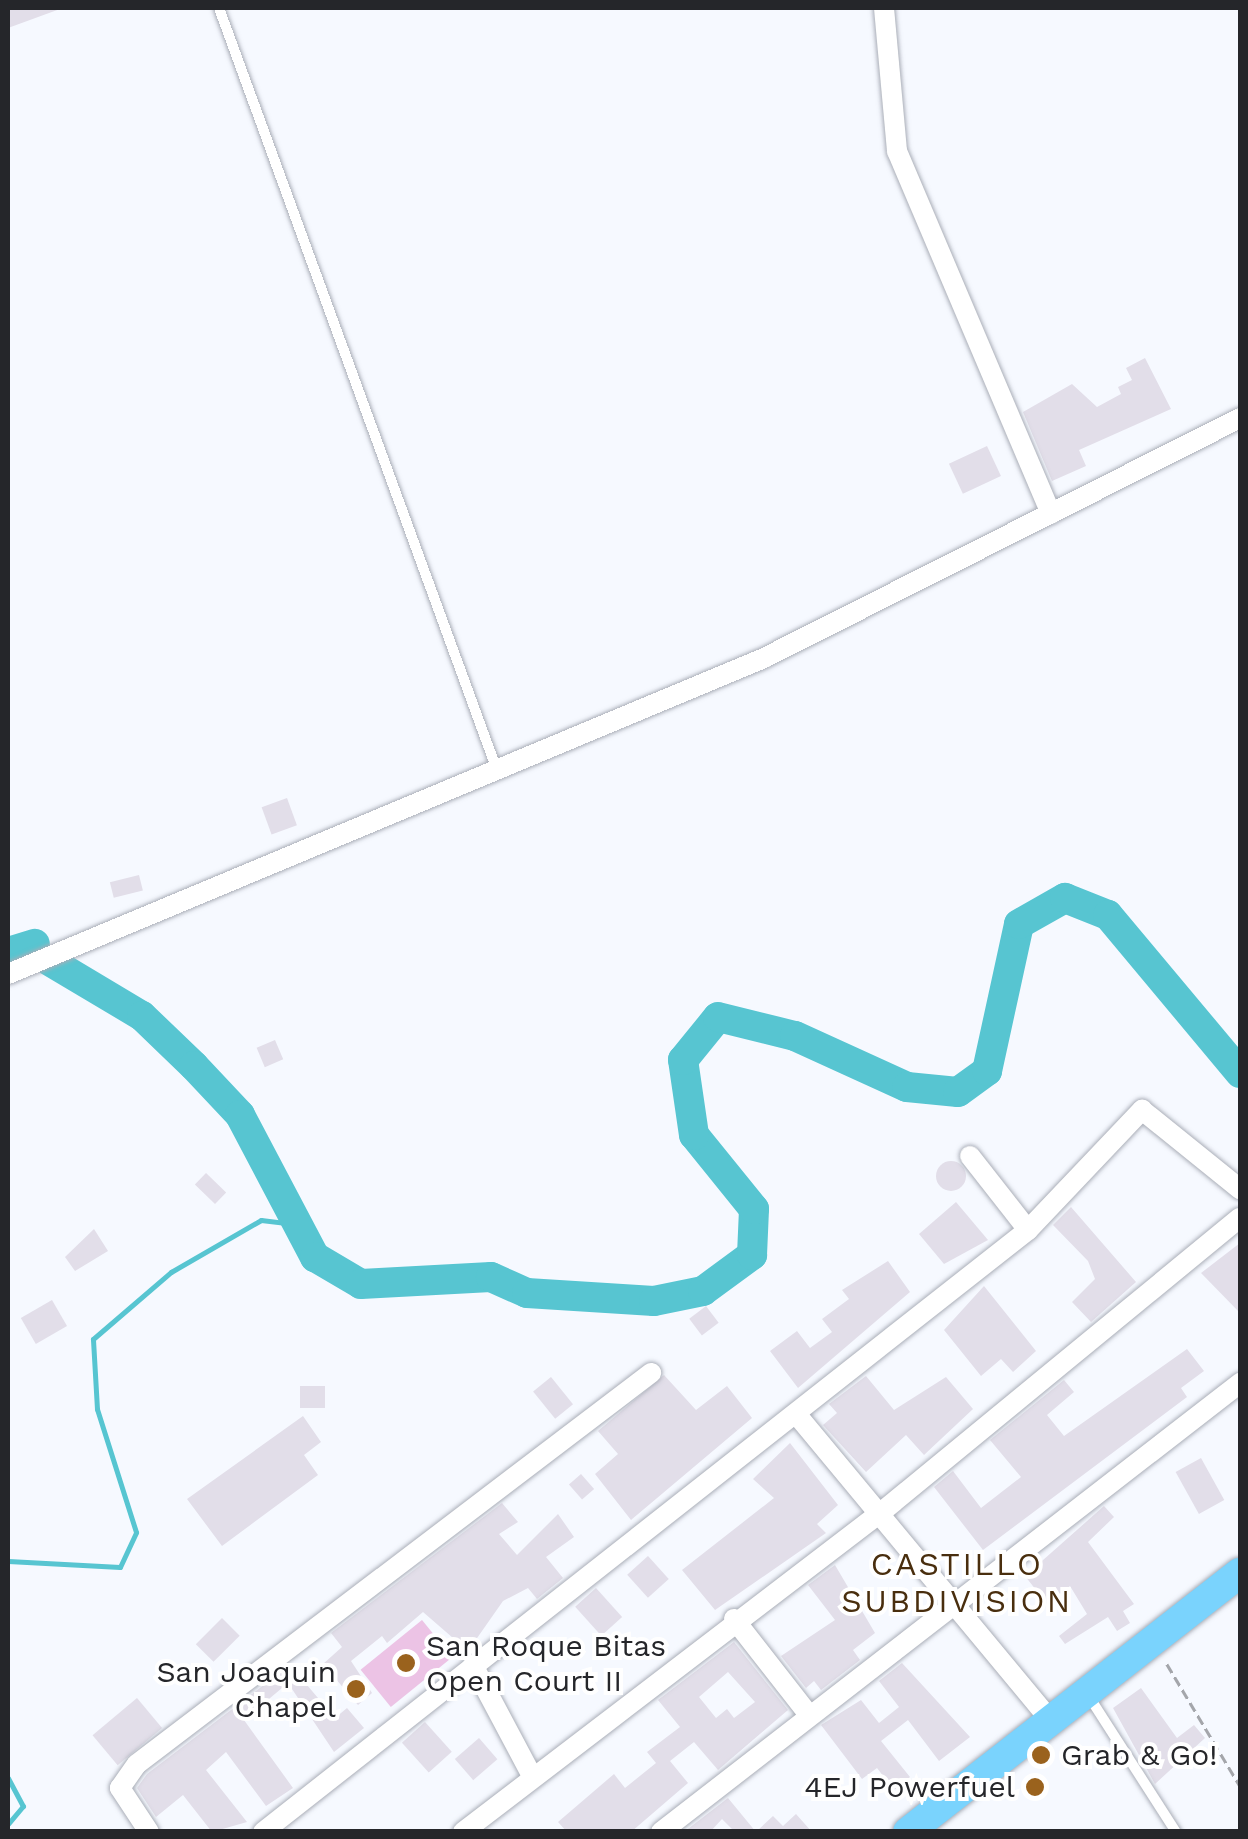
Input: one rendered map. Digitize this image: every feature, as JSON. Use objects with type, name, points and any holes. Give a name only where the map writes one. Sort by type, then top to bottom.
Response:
[{"type":"main road","points":[[908,1832],[1240,1573]]},
{"type":"street","points":[[884,8],[897,150],[1052,514]]},
{"type":"street","points":[[8,974],[764,658],[1240,418]]},
{"type":"street","points":[[262,1832],[1028,1230],[1142,1110],[1240,1189]]},
{"type":"street","points":[[970,1156],[1028,1230]]},
{"type":"street","points":[[463,1832],[734,1619],[884,1510],[1240,1218]]},
{"type":"street","points":[[148,1832],[120,1788],[137,1764],[651,1373]]},
{"type":"street","points":[[661,1832],[1240,1383]]},
{"type":"street","points":[[797,1415],[884,1510],[955,1605],[1052,1722]]},
{"type":"street","points":[[734,1619],[809,1715]]},
{"type":"street","points":[[473,1665],[532,1776]]},
{"type":"lane","points":[[218,8],[498,771]]},
{"type":"lane","points":[[1088,1694],[1176,1832]]},
{"type":"path","points":[[1154,1641],[1240,1786]]},
{"type":"shaded area","name":"San Roque Bitas Open Court II","points":[[422,1620],[452,1657],[391,1707],[361,1670]]},
{"type":"building","points":[[8,8],[60,8],[60,9],[8,28]]},
{"type":"building","points":[[1145,358],[1171,409],[1079,450],[1086,466],[1052,481],[1023,412],[1072,384],[1097,407],[1121,394],[1118,387],[1132,380],[1126,368]]},
{"type":"building","points":[[987,446],[1001,476],[963,494],[949,464]]},
{"type":"building","points":[[287,798],[297,825],[272,834],[262,807]]},
{"type":"building","points":[[139,875],[143,891],[114,898],[110,882]]},
{"type":"building","points":[[275,1040],[283,1059],[265,1067],[257,1048]]},
{"type":"building","points":[[951,1161],[965,1170],[966,1176],[957,1190],[951,1191],[937,1182],[936,1176],[945,1162]]},
{"type":"building","points":[[206,1173],[226,1192],[215,1204],[195,1185]]},
{"type":"building","points":[[956,1202],[988,1240],[944,1264],[919,1234]]},
{"type":"building","points":[[1071,1207],[1136,1282],[1091,1322],[1072,1302],[1095,1279],[1088,1261],[1053,1225]]},
{"type":"building","points":[[94,1229],[108,1251],[75,1271],[65,1257]]},
{"type":"building","points":[[1240,1243],[1240,1313],[1201,1273]]},
{"type":"building","points":[[888,1261],[910,1292],[798,1388],[770,1351],[797,1331],[810,1348],[832,1332],[822,1319],[849,1299],[842,1290]]},
{"type":"building","points":[[984,1286],[1036,1351],[1013,1372],[1001,1359],[981,1376],[944,1330]]},
{"type":"building","points":[[52,1300],[67,1326],[36,1344],[21,1318]]},
{"type":"building","points":[[706,1306],[719,1323],[702,1335],[689,1319]]},
{"type":"building","points":[[1187,1349],[1204,1371],[1181,1388],[1187,1397],[983,1550],[934,1487],[953,1471],[981,1508],[1021,1477],[990,1440],[1064,1380],[1074,1392],[1047,1415],[1064,1436]]},
{"type":"building","points":[[664,1375],[696,1410],[727,1386],[752,1418],[631,1520],[595,1474],[618,1454],[598,1431]]},
{"type":"building","points":[[866,1376],[894,1410],[946,1377],[973,1409],[924,1455],[906,1435],[866,1472],[823,1425],[837,1413],[829,1404]]},
{"type":"building","points":[[551,1377],[573,1404],[555,1419],[533,1391]]},
{"type":"building","points":[[300,1386],[325,1386],[325,1408],[300,1408]]},
{"type":"building","points":[[303,1416],[321,1442],[304,1455],[318,1475],[222,1546],[187,1499]]},
{"type":"building","points":[[790,1443],[838,1505],[817,1524],[826,1533],[715,1610],[682,1570],[774,1498],[753,1479]]},
{"type":"building","points":[[1201,1458],[1224,1500],[1199,1514],[1176,1472]]},
{"type":"building","points":[[581,1474],[594,1489],[582,1500],[569,1484]]},
{"type":"building","points":[[502,1503],[518,1522],[499,1534],[517,1555],[558,1514],[574,1537],[546,1557],[563,1578],[537,1599],[528,1588],[503,1601],[468,1651],[423,1612],[387,1643],[382,1636],[351,1661],[372,1693],[358,1705],[323,1664],[342,1647],[331,1633]]},
{"type":"building","points":[[1104,1506],[1114,1517],[1088,1542],[1134,1604],[1123,1611],[1130,1623],[1117,1631],[1108,1617],[1065,1644],[1059,1636],[1087,1614],[1070,1586],[1047,1604],[1025,1576]]},
{"type":"building","points":[[648,1556],[669,1579],[648,1598],[627,1575]]},
{"type":"building","points":[[835,1565],[875,1633],[853,1650],[860,1660],[821,1690],[814,1681],[806,1688],[781,1656],[835,1620],[808,1585]]},
{"type":"building","points":[[596,1588],[622,1617],[601,1636],[575,1607]]},
{"type":"building","points":[[222,1618],[240,1636],[214,1662],[196,1644]]},
{"type":"building","points":[[734,1642],[788,1710],[718,1770],[694,1742],[670,1761],[688,1783],[631,1832],[567,1832],[558,1822],[614,1774],[625,1788],[656,1763],[647,1752],[680,1727],[658,1700]],"holes":[[[728,1672],[755,1702],[734,1718],[727,1709],[716,1718],[699,1697]]]},
{"type":"building","points":[[902,1663],[970,1737],[939,1761],[908,1720],[881,1741],[910,1777],[894,1790],[877,1768],[862,1779],[821,1725],[861,1700],[879,1723],[899,1707],[879,1681]]},
{"type":"building","points":[[290,1665],[335,1718],[347,1708],[364,1728],[334,1752],[288,1683],[244,1720],[293,1788],[266,1806],[226,1752],[206,1770],[247,1822],[212,1832],[183,1795],[156,1817],[137,1788],[147,1774]]},
{"type":"building","points":[[1141,1688],[1177,1738],[1194,1725],[1205,1738],[1155,1784],[1113,1708]]},
{"type":"building","points":[[137,1698],[162,1728],[118,1765],[93,1735]]},
{"type":"building","points":[[425,1722],[452,1752],[429,1772],[402,1743]]},
{"type":"building","points":[[479,1738],[497,1759],[473,1780],[455,1759]]},
{"type":"building","points":[[728,1798],[756,1832],[735,1832],[722,1819],[710,1832],[684,1832]]},
{"type":"building","points":[[796,1814],[812,1832],[756,1832],[773,1816],[783,1826]]},
{"type":"waterway","points":[[48,960],[142,1016],[194,1066],[240,1115],[315,1257],[361,1284],[491,1277],[527,1293],[654,1301],[703,1291],[752,1255],[754,1209],[694,1135],[683,1060],[718,1017],[795,1036],[907,1087],[958,1092],[987,1071],[1019,924],[1065,898],[1108,915],[1240,1073]]},
{"type":"waterway","points":[[8,952],[35,944]]},
{"type":"waterway","points":[[8,1561],[120,1567],[136,1532],[97,1409],[93,1339],[171,1272],[261,1220],[295,1224]]},
{"type":"waterway","points":[[8,1778],[23,1806],[8,1824]]},
{"type":"place","name":"San Roque Bitas Open Court II","points":[[406,1663]]},
{"type":"place","name":"San Joaquin Chapel","points":[[356,1689]]},
{"type":"place","name":"Grab & Go!","points":[[1041,1755]]},
{"type":"place","name":"4EJ Powerfuel","points":[[1035,1787]]},
{"type":"district","name":"CASTILLO SUBDIVISION","points":[[957,1584]]}]
